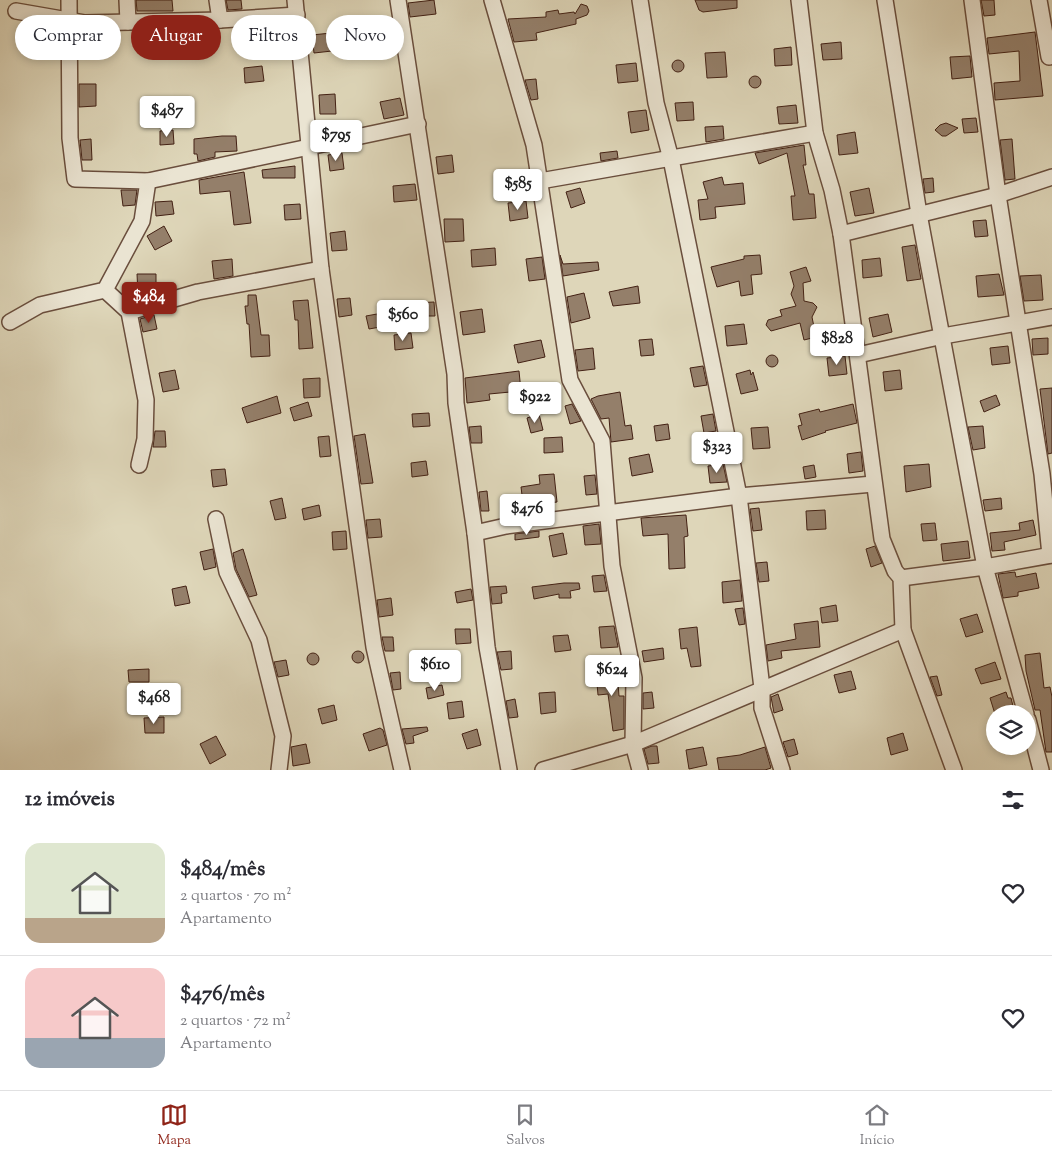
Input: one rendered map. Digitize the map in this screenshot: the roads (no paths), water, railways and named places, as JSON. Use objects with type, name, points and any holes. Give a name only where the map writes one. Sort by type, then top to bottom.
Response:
[{"type":"street","points":[[69,0],[70,15]]},
{"type":"street","points":[[128,0],[128,22]]},
{"type":"street","points":[[217,0],[219,15]]},
{"type":"street","points":[[398,0],[455,374],[456,403],[487,647],[510,770]]},
{"type":"street","points":[[492,0],[534,145],[570,380],[602,442],[612,566],[634,678],[633,744],[640,770]]},
{"type":"street","points":[[640,0],[656,103],[671,160],[739,496],[762,688],[762,708],[782,770]]},
{"type":"street","points":[[799,0],[815,134],[832,190],[841,234],[873,484],[882,538],[895,571],[901,578],[903,630],[954,770]]},
{"type":"street","points":[[885,0],[919,214],[985,567],[1023,705]]},
{"type":"street","points":[[901,578],[985,567],[1051,555],[1042,474],[998,195],[972,0]]},
{"type":"street","points":[[1039,0],[1049,57]]},
{"type":"street","points":[[221,20],[296,8],[321,269],[374,646],[402,770]]},
{"type":"street","points":[[16,11],[43,15]]},
{"type":"street","points":[[121,22],[131,22]]},
{"type":"street","points":[[70,60],[70,138],[76,179],[148,182],[418,124]]},
{"type":"street","points":[[540,181],[815,134]]},
{"type":"street","points":[[841,234],[998,195],[1052,177]]},
{"type":"street","points":[[10,322],[40,305],[105,290],[142,221],[148,182]]},
{"type":"street","points":[[129,312],[198,292],[321,269]]},
{"type":"street","points":[[105,290],[129,312],[146,400],[145,439],[139,465]]},
{"type":"street","points":[[858,355],[943,336],[1052,317]]},
{"type":"street","points":[[474,533],[506,526],[608,512],[739,496],[873,484]]},
{"type":"street","points":[[216,519],[227,572],[259,640],[276,707],[283,736],[279,770]]},
{"type":"street","points":[[543,770],[633,744],[903,630]]},
{"type":"street","points":[[1036,751],[1041,770]]}]
